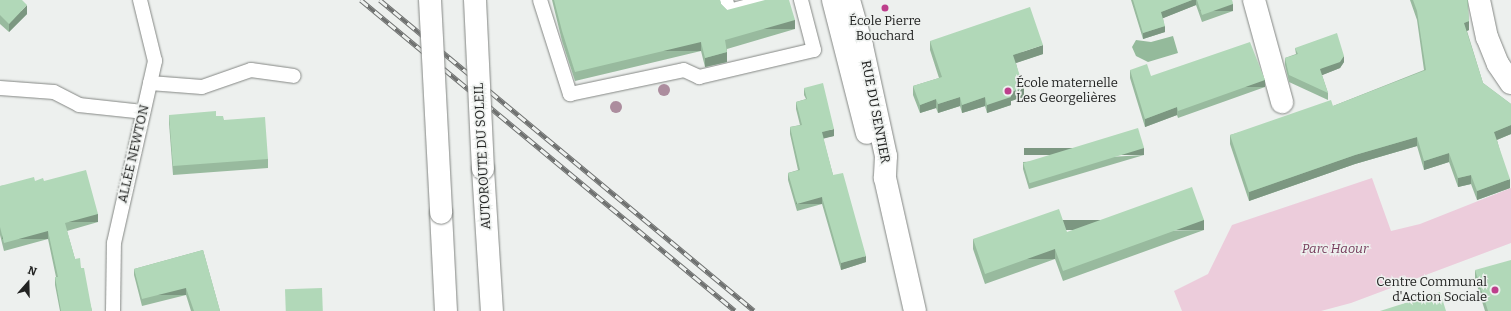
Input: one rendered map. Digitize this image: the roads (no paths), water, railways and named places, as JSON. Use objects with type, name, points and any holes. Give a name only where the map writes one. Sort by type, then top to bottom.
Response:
[{"type":"main road","points":[[430,0],[446,311]]},
{"type":"main road","name":"AUTOROUTE DU SOLEIL","points":[[475,0],[483,169],[492,311]]},
{"type":"main road","name":"RUE DU SENTIER","points":[[833,0],[847,64],[872,149],[885,178]]},
{"type":"main road","name":"RUE DU SENTIER","points":[[849,0],[862,46],[884,148],[885,178],[915,311]]},
{"type":"main road","points":[[1254,0],[1282,102]]},
{"type":"main road","points":[[1479,0],[1487,37],[1498,64],[1511,83]]},
{"type":"lane","name":"ALLÉE NEWTON","points":[[113,311],[114,243],[155,61],[140,0]]},
{"type":"lane","points":[[540,0],[570,94],[684,70],[699,77],[814,50],[801,0]]},
{"type":"lane","points":[[726,0],[729,11],[771,0]]},
{"type":"lane","points":[[150,83],[202,87],[251,70],[294,76]]},
{"type":"lane","points":[[0,88],[54,92],[79,105],[143,112]]},
{"type":"railway","points":[[361,0],[735,311]]},
{"type":"railway","points":[[380,0],[754,311]]},
{"type":"place","name":"École Pierre Bouchard","points":[[885,8]]},
{"type":"place","name":"École maternelle Les Georgelières","points":[[1008,91]]},
{"type":"place","name":"Centre Communal d'Action Sociale","points":[[1495,290]]},
{"type":"park label","name":"Parc Haour","points":[[1335,249]]}]
